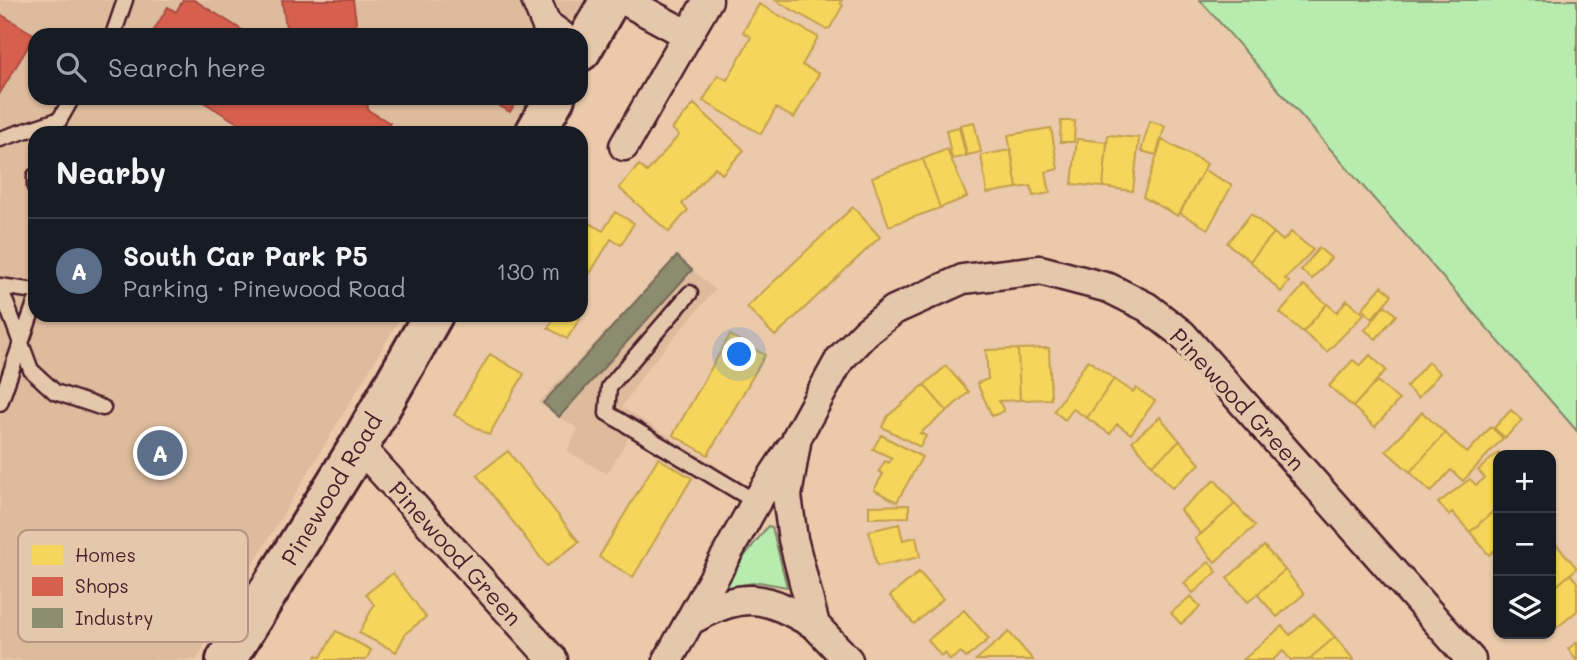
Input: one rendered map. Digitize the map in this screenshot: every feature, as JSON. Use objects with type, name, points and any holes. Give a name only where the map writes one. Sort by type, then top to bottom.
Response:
[{"type":"street","points":[[536,0],[546,23],[553,28]]},
{"type":"street","points":[[588,30],[610,0]]},
{"type":"street","points":[[624,0],[688,35]]},
{"type":"street","points":[[624,146],[708,0]]},
{"type":"street","points":[[539,126],[551,105]]},
{"type":"street","name":"Pinewood Green","points":[[668,660],[756,502],[797,438],[839,359],[894,310],[963,279],[1000,272],[1040,270],[1109,288],[1147,307],[1182,334],[1471,660]]},
{"type":"street","name":"Pinewood Road","points":[[248,625],[359,446],[429,322]]},
{"type":"street","name":"Pinewood Green","points":[[797,438],[787,496],[793,539],[814,625]]},
{"type":"street","name":"Pinewood Green","points":[[359,446],[553,660]]},
{"type":"street","points":[[693,619],[727,603],[752,599],[778,604],[814,625],[848,660]]},
{"type":"street","name":"Pinewood Road","points":[[226,660],[237,642]]},
{"type":"lane","points":[[115,28],[125,0]]},
{"type":"lane","points":[[56,126],[68,105]]},
{"type":"lane","points":[[0,139],[28,133]]},
{"type":"lane","points":[[28,289],[0,286],[31,370],[55,392],[103,408]]},
{"type":"lane","points":[[690,293],[609,387],[607,413],[756,502]]},
{"type":"lane","points":[[0,403],[28,319]]},
{"type":"shaded area","points":[[0,0],[584,0],[569,28],[28,28],[28,105],[526,105],[514,126],[28,126],[28,322],[398,322],[248,573],[248,530],[18,530],[18,642],[207,642],[196,660],[0,660]]},
{"type":"shaded area","points":[[677,256],[715,290],[646,370],[622,407],[718,467],[711,485],[630,435],[607,474],[567,451],[578,429],[538,403]]},
{"type":"green space","points":[[1200,0],[1577,0],[1577,431]]},
{"type":"green space","points":[[768,526],[772,527],[787,587],[759,582],[719,589]]},
{"type":"building: Homes","points":[[775,0],[842,0],[840,3],[843,5],[830,28],[826,29]]},
{"type":"building: Homes","points":[[759,4],[818,37],[802,65],[819,74],[794,118],[776,108],[761,134],[703,101],[718,75],[727,80],[751,37],[743,32]]},
{"type":"building: Homes","points":[[694,104],[744,150],[722,174],[715,167],[682,204],[688,210],[669,232],[619,188],[639,165],[647,172],[679,135],[672,129]]},
{"type":"building: Homes","points":[[1061,121],[1075,121],[1074,142],[1060,142]]},
{"type":"building: Homes","points":[[1150,121],[1165,126],[1156,155],[1141,151]]},
{"type":"building: Homes","points":[[974,122],[981,152],[967,155],[960,125]]},
{"type":"building: Homes","points":[[959,127],[966,156],[952,159],[946,130]]},
{"type":"building: Homes","points":[[1051,128],[1058,169],[1046,172],[1050,193],[1033,196],[1031,186],[1017,188],[1008,135]]},
{"type":"building: Homes","points":[[1108,135],[1139,138],[1133,191],[1103,187]]},
{"type":"building: Homes","points":[[1077,139],[1107,142],[1103,187],[1072,184]]},
{"type":"building: Homes","points":[[1162,140],[1207,164],[1178,216],[1143,197]]},
{"type":"building: Homes","points":[[947,149],[967,197],[940,208],[923,159]]},
{"type":"building: Homes","points":[[1011,150],[1017,188],[987,193],[981,155]]},
{"type":"building: Homes","points":[[923,159],[940,208],[889,226],[872,177]]},
{"type":"building: Homes","points":[[1204,170],[1232,185],[1208,229],[1180,213]]},
{"type":"building: Homes","points":[[853,207],[880,237],[775,336],[747,307]]},
{"type":"building: Homes","points":[[615,212],[634,223],[621,245],[611,239],[588,277],[588,228],[591,224],[603,231]]},
{"type":"building: Homes","points":[[1251,214],[1274,233],[1250,261],[1227,243]]},
{"type":"building: Homes","points":[[1291,232],[1313,250],[1285,279],[1289,282],[1281,292],[1250,261],[1274,233],[1283,241]]},
{"type":"building: Homes","points":[[1319,248],[1331,258],[1312,279],[1301,270]]},
{"type":"building: Homes","points":[[1304,285],[1327,304],[1303,332],[1280,313]]},
{"type":"building: Homes","points":[[1382,286],[1392,295],[1372,318],[1362,309]]},
{"type":"building: Homes","points":[[1347,300],[1364,314],[1327,352],[1303,332],[1327,304],[1337,312]]},
{"type":"building: Homes","points":[[1385,305],[1396,315],[1376,339],[1365,330]]},
{"type":"building: Homes","points":[[552,322],[578,322],[567,339],[548,328]]},
{"type":"building: Homes","points":[[730,335],[765,355],[708,455],[673,435]]},
{"type":"building: Homes","points":[[1049,348],[1051,399],[1020,400],[1018,349]]},
{"type":"building: Homes","points":[[1018,349],[1020,400],[999,401],[1004,411],[992,416],[977,383],[988,379],[986,350]]},
{"type":"building: Homes","points":[[490,354],[524,374],[489,435],[454,415]]},
{"type":"building: Homes","points":[[1370,355],[1386,370],[1353,407],[1329,386],[1353,360],[1360,366]]},
{"type":"building: Homes","points":[[1088,360],[1114,379],[1087,418],[1073,409],[1065,420],[1054,411]]},
{"type":"building: Homes","points":[[1428,362],[1440,373],[1418,398],[1406,387]]},
{"type":"building: Homes","points":[[946,366],[969,392],[947,411],[924,385]]},
{"type":"building: Homes","points":[[1114,379],[1133,392],[1136,388],[1155,401],[1131,434],[1117,424],[1110,434],[1087,418]]},
{"type":"building: Homes","points":[[1377,381],[1399,400],[1375,427],[1353,407]]},
{"type":"building: Homes","points":[[924,385],[947,411],[920,433],[926,436],[920,447],[882,427],[888,416]]},
{"type":"building: Homes","points":[[1511,410],[1522,420],[1505,438],[1494,428]]},
{"type":"building: Homes","points":[[1422,412],[1445,433],[1410,472],[1386,451]]},
{"type":"building: Homes","points":[[1160,417],[1180,441],[1152,465],[1132,441]]},
{"type":"building: Homes","points":[[1491,427],[1503,438],[1463,481],[1451,470],[1431,492],[1410,472],[1445,433],[1467,453]]},
{"type":"building: Homes","points":[[881,435],[922,457],[897,502],[874,490],[883,474],[879,471],[885,461],[889,463],[892,458],[873,449]]},
{"type":"building: Homes","points":[[1180,441],[1200,464],[1172,488],[1152,465]]},
{"type":"building: Homes","points":[[508,451],[579,542],[547,566],[477,475]]},
{"type":"building: Homes","points":[[1493,457],[1493,511],[1470,532],[1452,512],[1449,515],[1438,503],[1470,479],[1476,485],[1485,478],[1478,470]]},
{"type":"building: Homes","points":[[658,458],[692,478],[633,577],[599,557]]},
{"type":"building: Homes","points":[[1215,480],[1235,504],[1201,534],[1180,510]]},
{"type":"building: Homes","points":[[1235,504],[1255,526],[1215,562],[1195,539]]},
{"type":"building: Homes","points":[[909,505],[909,517],[869,518],[869,506]]},
{"type":"building: Homes","points":[[1493,511],[1493,551],[1489,555],[1470,532]]},
{"type":"building: Homes","points":[[899,524],[903,540],[916,537],[920,557],[877,566],[869,531]]},
{"type":"building: Homes","points":[[1556,544],[1577,568],[1556,587]]},
{"type":"building: Homes","points":[[1264,546],[1285,570],[1248,602],[1227,578]]},
{"type":"building: Homes","points":[[1209,562],[1217,572],[1193,593],[1184,583]]},
{"type":"building: Homes","points":[[1285,570],[1304,594],[1277,617],[1257,594]]},
{"type":"building: Homes","points":[[919,572],[943,599],[914,624],[890,596]]},
{"type":"building: Homes","points":[[393,573],[426,617],[406,633],[396,652],[359,633],[374,605],[366,594]]},
{"type":"building: Homes","points":[[1570,574],[1577,582],[1577,611],[1556,628],[1556,587]]},
{"type":"building: Homes","points":[[1191,596],[1200,607],[1181,624],[1171,613]]},
{"type":"building: Homes","points":[[964,610],[989,639],[966,658],[961,652],[950,660],[945,653],[941,656],[928,640]]},
{"type":"building: Homes","points":[[1314,614],[1335,637],[1308,660],[1291,660],[1283,651],[1273,660],[1243,660],[1282,626],[1290,635]]},
{"type":"building: Homes","points":[[336,631],[371,650],[366,660],[314,660],[317,655],[321,657]]},
{"type":"building: Homes","points":[[1009,632],[1033,660],[976,660]]},
{"type":"building: Homes","points":[[1335,637],[1354,660],[1308,660]]},
{"type":"building: Homes","points":[[1577,642],[1577,660],[1576,660],[1568,649]]},
{"type":"building: Shops","points":[[183,0],[194,0],[239,28],[155,28],[168,7],[176,12]]},
{"type":"building: Shops","points":[[282,0],[353,0],[357,28],[286,28]]},
{"type":"building: Shops","points":[[0,14],[28,31],[28,47],[0,93]]},
{"type":"building: Shops","points":[[208,105],[368,105],[368,110],[390,123],[388,126],[243,126]]},
{"type":"building: Shops","points":[[498,105],[514,105],[510,112]]},
{"type":"building: Industry","points":[[677,256],[692,270],[559,417],[543,403]]},
{"type":"place","name":"South Car Park P5","points":[[160,453]]}]
